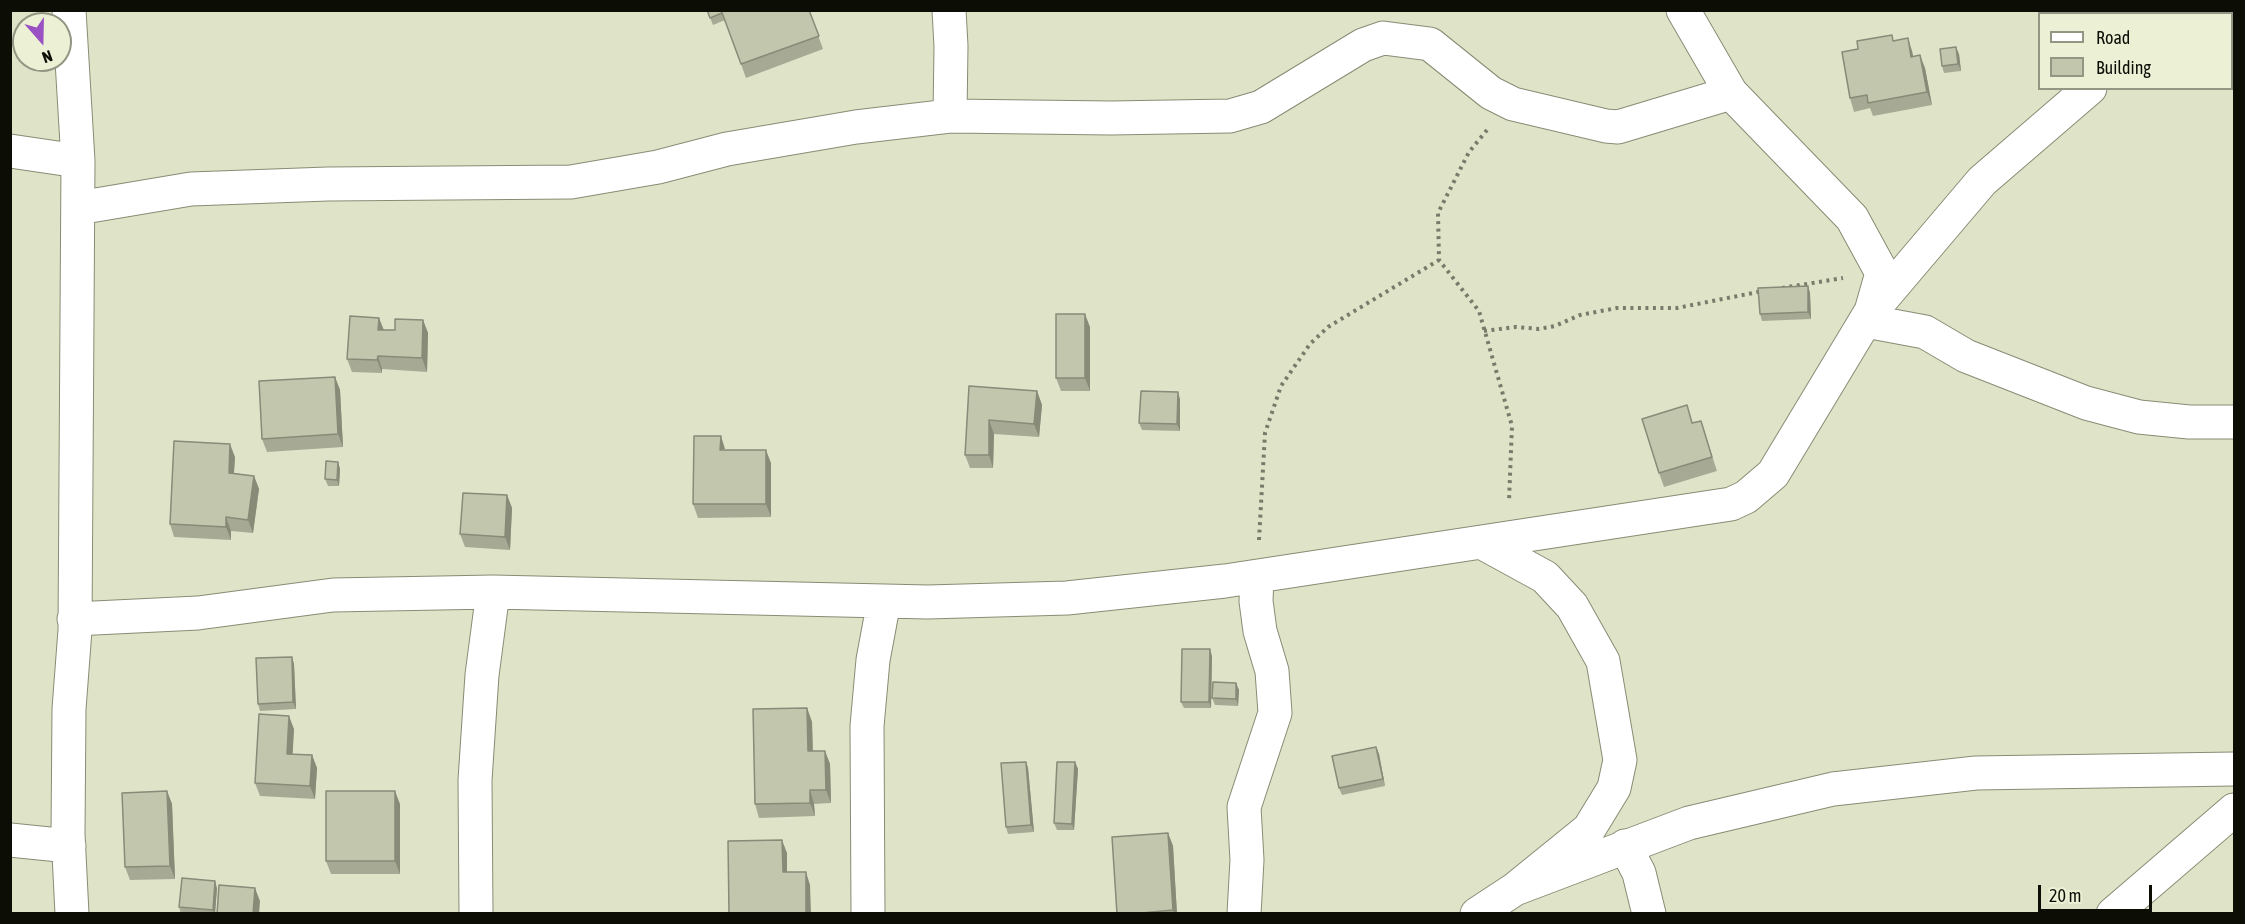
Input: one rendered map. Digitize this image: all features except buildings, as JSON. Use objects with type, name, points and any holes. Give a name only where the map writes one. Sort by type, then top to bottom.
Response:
[{"type":"street","points":[[69,10],[78,161],[74,619],[69,709],[69,846],[72,914]]},
{"type":"street","points":[[949,10],[950,116]]},
{"type":"street","points":[[1683,10],[1731,93],[1852,218],[1882,273],[1868,317]]},
{"type":"street","points":[[78,208],[191,189],[328,184],[571,182],[658,167],[727,149],[856,127],[950,116],[1111,118],[1230,116],[1261,107],[1363,45],[1383,38],[1430,44],[1491,93],[1513,104],[1606,126],[1618,127],[1731,93]]},
{"type":"street","points":[[74,619],[198,613],[333,595],[493,592],[884,601],[1067,598],[1257,577],[1739,502],[1773,474],[1868,317],[1982,181],[2088,90]]},
{"type":"street","points":[[10,151],[78,161]]},
{"type":"street","points":[[1868,317],[1925,332],[1966,356],[2086,403],[2139,417],[2189,422],[2235,422]]},
{"type":"street","points":[[1477,914],[1515,889],[1589,829],[1614,789],[1620,760],[1603,661],[1572,606],[1545,577],[1494,540]]},
{"type":"street","points":[[1244,914],[1247,851],[1244,807],[1275,713],[1272,671],[1260,631],[1256,601],[1257,577]]},
{"type":"street","points":[[476,914],[475,780],[482,675],[493,592]]},
{"type":"street","points":[[868,914],[867,726],[873,660],[884,601]]},
{"type":"street","points":[[1515,889],[1689,823],[1833,789],[1976,773],[2235,769]]},
{"type":"street","points":[[2113,914],[2235,810]]},
{"type":"street","points":[[10,840],[69,846]]},
{"type":"street","points":[[1625,846],[1639,873],[1649,914]]},
{"type":"path","points":[[1494,540],[1512,426],[1479,311],[1439,260],[1438,213],[1444,197],[1469,152],[1491,124],[1513,104]]},
{"type":"path","points":[[1257,577],[1265,433],[1281,386],[1310,344],[1328,327],[1439,260]]},
{"type":"path","points":[[1780,288],[1882,273]]},
{"type":"path","points":[[1484,331],[1516,327],[1539,329],[1555,326],[1580,315],[1617,308],[1677,308],[1768,290]]}]
